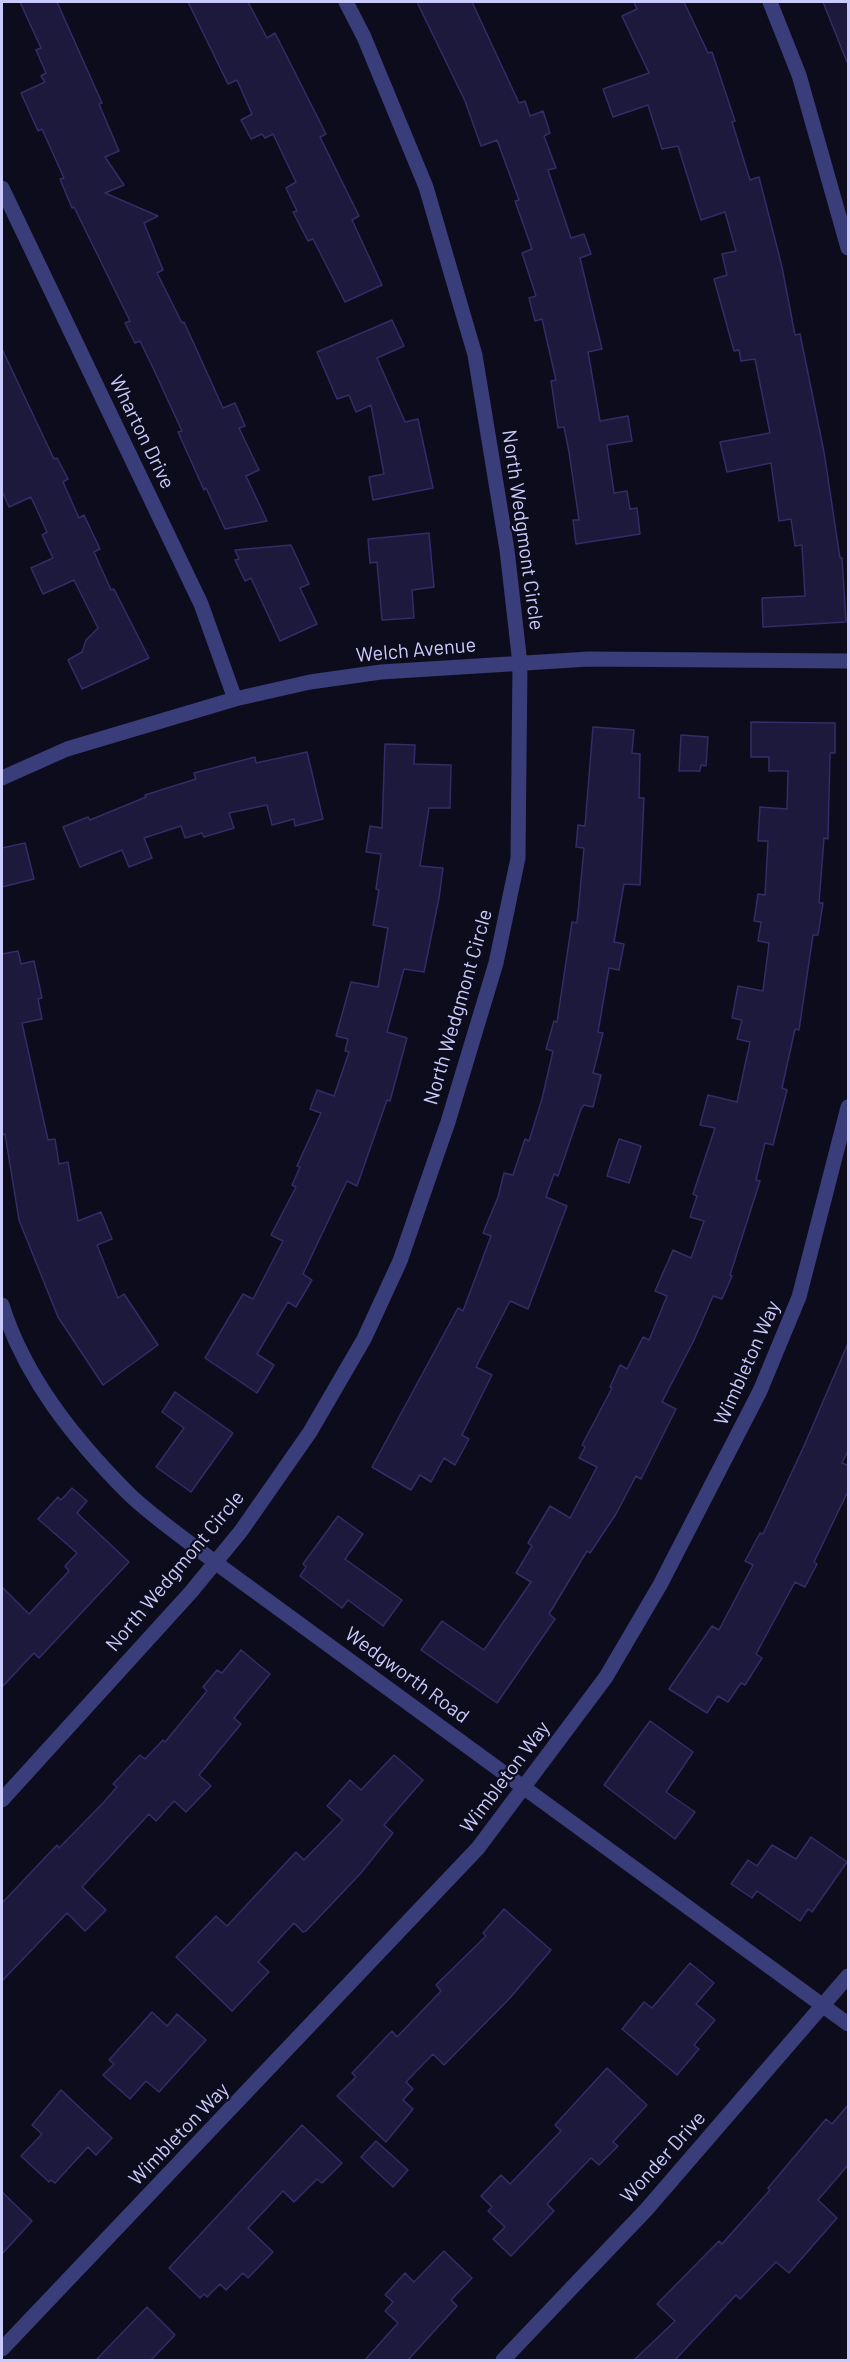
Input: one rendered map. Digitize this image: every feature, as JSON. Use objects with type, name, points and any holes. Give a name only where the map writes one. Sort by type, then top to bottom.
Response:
[{"type":"street","name":"North Wedgmont Circle","points":[[2,1800],[216,1563],[241,1532],[310,1432],[364,1339],[400,1261],[448,1122],[496,963],[518,858],[520,664],[507,550],[474,355],[426,187],[364,37],[346,2]]},
{"type":"street","points":[[770,2],[799,75],[849,248]]},
{"type":"street","name":"Wharton Drive","points":[[2,188],[201,604],[235,699]]},
{"type":"street","name":"Welch Avenue","points":[[2,778],[67,749],[235,699],[310,682],[381,672],[589,659],[849,661]]},
{"type":"street","name":"Wimbleton Way","points":[[2,2349],[478,1848],[618,1656],[660,1585],[760,1391],[799,1297],[849,1107]]},
{"type":"street","name":"Wedgworth Road","points":[[2,1305],[38,1384],[80,1442],[130,1495],[216,1563],[849,2024]]},
{"type":"street","name":"Wonder Drive","points":[[503,2361],[646,2210],[849,1976]]},
{"type":"building","points":[[20,2],[57,2],[102,103],[99,104],[119,151],[105,157],[124,185],[105,193],[158,216],[144,223],[163,270],[157,273],[182,323],[184,322],[223,408],[235,403],[245,426],[239,428],[259,470],[246,476],[267,521],[225,529],[206,488],[204,490],[178,432],[182,431],[154,370],[140,341],[135,343],[125,323],[130,321],[74,207],[72,208],[60,179],[64,178],[42,129],[38,131],[21,93],[45,82],[41,76],[46,73],[36,50],[41,48]]},
{"type":"building","points":[[188,2],[248,2],[267,38],[275,33],[326,134],[320,137],[359,216],[352,220],[382,285],[345,302],[313,239],[308,241],[293,212],[297,211],[286,188],[296,182],[273,134],[265,138],[262,134],[251,139],[241,120],[252,114],[237,80],[228,84]]},
{"type":"building","points":[[417,2],[472,2],[519,103],[525,101],[530,116],[543,111],[550,133],[544,136],[556,168],[548,170],[571,238],[584,234],[591,254],[580,258],[602,349],[588,352],[600,421],[628,416],[632,441],[607,445],[614,493],[627,491],[630,509],[637,508],[640,534],[576,544],[573,520],[579,520],[569,452],[564,427],[558,428],[551,381],[556,380],[542,319],[535,321],[529,298],[536,296],[522,253],[532,249],[515,201],[519,200],[497,140],[481,146],[465,101]]},
{"type":"building","points":[[634,2],[684,2],[708,53],[712,52],[735,121],[732,122],[750,180],[759,177],[782,267],[795,335],[800,334],[824,452],[840,558],[842,558],[846,622],[763,627],[762,598],[805,596],[802,545],[795,546],[791,519],[779,521],[771,463],[727,472],[720,442],[770,433],[755,359],[741,361],[739,350],[734,351],[714,279],[727,275],[722,254],[736,251],[725,212],[701,220],[678,146],[662,149],[648,105],[613,117],[603,89],[649,73],[622,16],[637,9]]},
{"type":"building","points":[[823,2],[849,2],[849,62],[847,62]]},
{"type":"building","points":[[392,320],[404,346],[377,358],[405,422],[418,419],[433,488],[373,500],[369,477],[384,474],[371,405],[356,412],[349,395],[337,399],[317,352]]},
{"type":"building","points":[[2,349],[54,459],[57,458],[68,479],[63,482],[79,518],[84,515],[100,549],[94,552],[111,590],[114,589],[149,658],[82,689],[68,660],[82,652],[86,640],[98,628],[74,580],[43,594],[31,568],[53,558],[42,535],[47,532],[31,497],[9,507],[2,491]]},
{"type":"building","points":[[429,533],[434,587],[412,590],[414,618],[382,620],[377,562],[370,563],[368,539]]},
{"type":"building","points":[[291,545],[309,584],[300,588],[317,624],[280,641],[251,578],[245,581],[235,560],[239,559],[235,550]]},
{"type":"building","points":[[751,722],[835,723],[835,753],[830,753],[828,839],[824,838],[819,903],[823,903],[818,935],[813,935],[799,1030],[795,1029],[782,1088],[787,1090],[773,1145],[765,1143],[756,1180],[760,1181],[730,1275],[732,1276],[722,1299],[713,1296],[694,1340],[662,1402],[676,1409],[641,1479],[636,1476],[616,1514],[590,1553],[587,1551],[549,1614],[555,1619],[497,1703],[421,1650],[442,1621],[484,1650],[531,1582],[516,1573],[532,1546],[528,1543],[550,1506],[570,1518],[597,1467],[579,1458],[585,1447],[582,1445],[612,1388],[610,1387],[620,1365],[627,1369],[643,1337],[649,1340],[667,1296],[655,1291],[673,1250],[691,1258],[704,1221],[690,1217],[697,1196],[693,1194],[715,1128],[700,1125],[708,1095],[737,1102],[750,1042],[737,1039],[742,1020],[732,1018],[738,986],[763,991],[769,943],[758,941],[761,922],[754,921],[758,894],[765,895],[768,841],[758,841],[760,807],[787,809],[788,771],[769,771],[769,757],[751,757]]},
{"type":"building","points":[[593,727],[634,730],[632,753],[640,754],[639,798],[644,798],[640,885],[624,884],[614,942],[624,944],[619,970],[609,968],[598,1032],[603,1033],[593,1073],[601,1075],[593,1107],[584,1105],[581,1109],[558,1176],[554,1174],[546,1197],[567,1206],[528,1309],[510,1301],[476,1367],[492,1375],[462,1435],[469,1439],[455,1465],[444,1458],[431,1482],[420,1475],[411,1490],[372,1467],[458,1308],[463,1311],[491,1236],[483,1233],[498,1197],[504,1173],[513,1175],[525,1139],[529,1141],[542,1099],[553,1051],[546,1049],[554,1021],[557,1022],[572,922],[577,923],[584,848],[576,847],[578,825],[585,826]]},
{"type":"building","points":[[681,735],[708,737],[706,766],[701,765],[700,771],[679,771]]},
{"type":"building","points":[[385,744],[415,745],[414,764],[451,765],[450,808],[429,808],[420,866],[443,868],[439,898],[424,972],[404,969],[387,1032],[407,1038],[390,1101],[387,1100],[357,1186],[347,1181],[303,1274],[312,1280],[296,1307],[288,1302],[257,1354],[274,1365],[257,1393],[205,1358],[243,1294],[253,1299],[283,1241],[271,1235],[296,1187],[292,1185],[300,1167],[297,1166],[321,1113],[310,1109],[317,1090],[334,1096],[349,1052],[345,1051],[348,1039],[336,1036],[351,982],[378,987],[388,928],[373,925],[379,890],[376,889],[381,854],[366,852],[370,826],[382,828]]},
{"type":"building","points":[[307,752],[323,819],[295,826],[294,819],[272,825],[267,805],[229,813],[234,828],[204,837],[202,833],[185,838],[181,826],[144,838],[152,858],[129,867],[122,850],[80,867],[63,827],[88,817],[90,820],[146,797],[145,795],[196,779],[194,773],[255,757],[256,763]]},
{"type":"building","points":[[25,843],[34,879],[2,887],[2,848]]},
{"type":"building","points":[[18,951],[21,964],[34,961],[42,998],[38,999],[42,1019],[22,1023],[48,1140],[55,1139],[59,1164],[68,1162],[78,1221],[101,1212],[112,1239],[97,1245],[118,1298],[124,1294],[158,1345],[103,1385],[58,1317],[19,1220],[5,1134],[2,1135],[2,954]]},
{"type":"building","points":[[619,1139],[641,1146],[629,1183],[607,1176]]},
{"type":"building","points":[[849,1341],[849,1449],[842,1463],[849,1466],[849,1489],[814,1562],[817,1564],[805,1587],[795,1582],[756,1654],[762,1658],[745,1685],[741,1683],[728,1702],[718,1696],[707,1713],[669,1689],[712,1626],[719,1630],[753,1565],[745,1561],[760,1533],[763,1534]]},
{"type":"building","points":[[175,1392],[233,1433],[191,1492],[156,1467],[184,1428],[162,1412]]},
{"type":"building","points":[[72,1488],[87,1501],[77,1513],[129,1562],[39,1658],[34,1653],[2,1687],[2,1587],[29,1614],[69,1571],[65,1566],[77,1553],[38,1519],[58,1497],[61,1500]]},
{"type":"building","points":[[338,1516],[363,1534],[345,1559],[402,1600],[383,1626],[348,1600],[342,1608],[300,1576],[306,1567],[303,1564]]},
{"type":"building","points":[[241,1650],[270,1674],[234,1718],[241,1724],[199,1775],[211,1786],[186,1812],[174,1801],[156,1821],[149,1814],[82,1887],[106,1910],[85,1931],[67,1913],[2,1981],[2,1903],[57,1845],[59,1848],[103,1803],[117,1787],[113,1784],[140,1755],[145,1759],[163,1740],[165,1742],[207,1691],[203,1687],[217,1670],[222,1673]]},
{"type":"building","points":[[650,1721],[693,1752],[666,1792],[695,1812],[675,1839],[604,1785]]},
{"type":"building","points":[[394,1755],[423,1780],[384,1825],[393,1833],[360,1874],[306,1931],[303,1932],[294,1923],[258,1962],[269,1972],[232,2011],[176,1957],[216,1916],[227,1926],[296,1852],[304,1860],[343,1820],[327,1806],[350,1780],[361,1790]]},
{"type":"building","points":[[811,1837],[847,1862],[812,1912],[808,1909],[800,1921],[757,1891],[752,1898],[731,1884],[748,1860],[757,1866],[772,1845],[796,1859]]},
{"type":"building","points":[[504,1909],[551,1950],[509,1999],[444,2065],[433,2054],[406,2082],[413,2089],[403,2100],[413,2109],[386,2142],[337,2096],[356,2077],[352,2073],[392,2031],[397,2037],[441,1991],[436,1985],[486,1936],[483,1933]]},
{"type":"building","points":[[690,1963],[714,1983],[696,2004],[715,2020],[694,2045],[699,2049],[677,2075],[622,2029],[644,2002],[652,2008]]},
{"type":"building","points":[[152,2012],[167,2026],[177,2014],[206,2040],[159,2092],[146,2081],[130,2099],[103,2075],[114,2064],[109,2060]]},
{"type":"building","points":[[607,2068],[647,2105],[613,2142],[618,2146],[599,2165],[591,2158],[547,2204],[554,2211],[511,2256],[493,2239],[505,2227],[488,2211],[492,2207],[481,2196],[501,2175],[510,2184],[561,2131],[555,2125]]},
{"type":"building","points":[[61,2090],[112,2138],[96,2155],[88,2147],[55,2183],[51,2180],[49,2182],[21,2156],[42,2134],[32,2125]]},
{"type":"building","points":[[849,2104],[849,2164],[818,2200],[837,2218],[789,2273],[776,2262],[740,2299],[736,2295],[674,2361],[633,2361],[675,2321],[657,2304],[719,2241],[722,2244],[770,2190],[768,2188],[826,2119],[832,2124]]},
{"type":"building","points":[[302,2125],[342,2163],[322,2183],[317,2179],[294,2202],[283,2191],[248,2228],[273,2252],[248,2278],[243,2273],[226,2290],[220,2284],[207,2297],[204,2294],[200,2298],[169,2268]]},
{"type":"building","points":[[376,2141],[408,2170],[393,2187],[361,2157]]},
{"type":"building","points":[[2,2192],[32,2221],[2,2254]]},
{"type":"building","points":[[444,2251],[472,2278],[451,2300],[457,2306],[407,2361],[364,2361],[398,2323],[385,2311],[393,2302],[385,2295],[405,2273],[414,2282]]},
{"type":"building","points":[[147,2307],[175,2335],[150,2361],[95,2361]]}]
